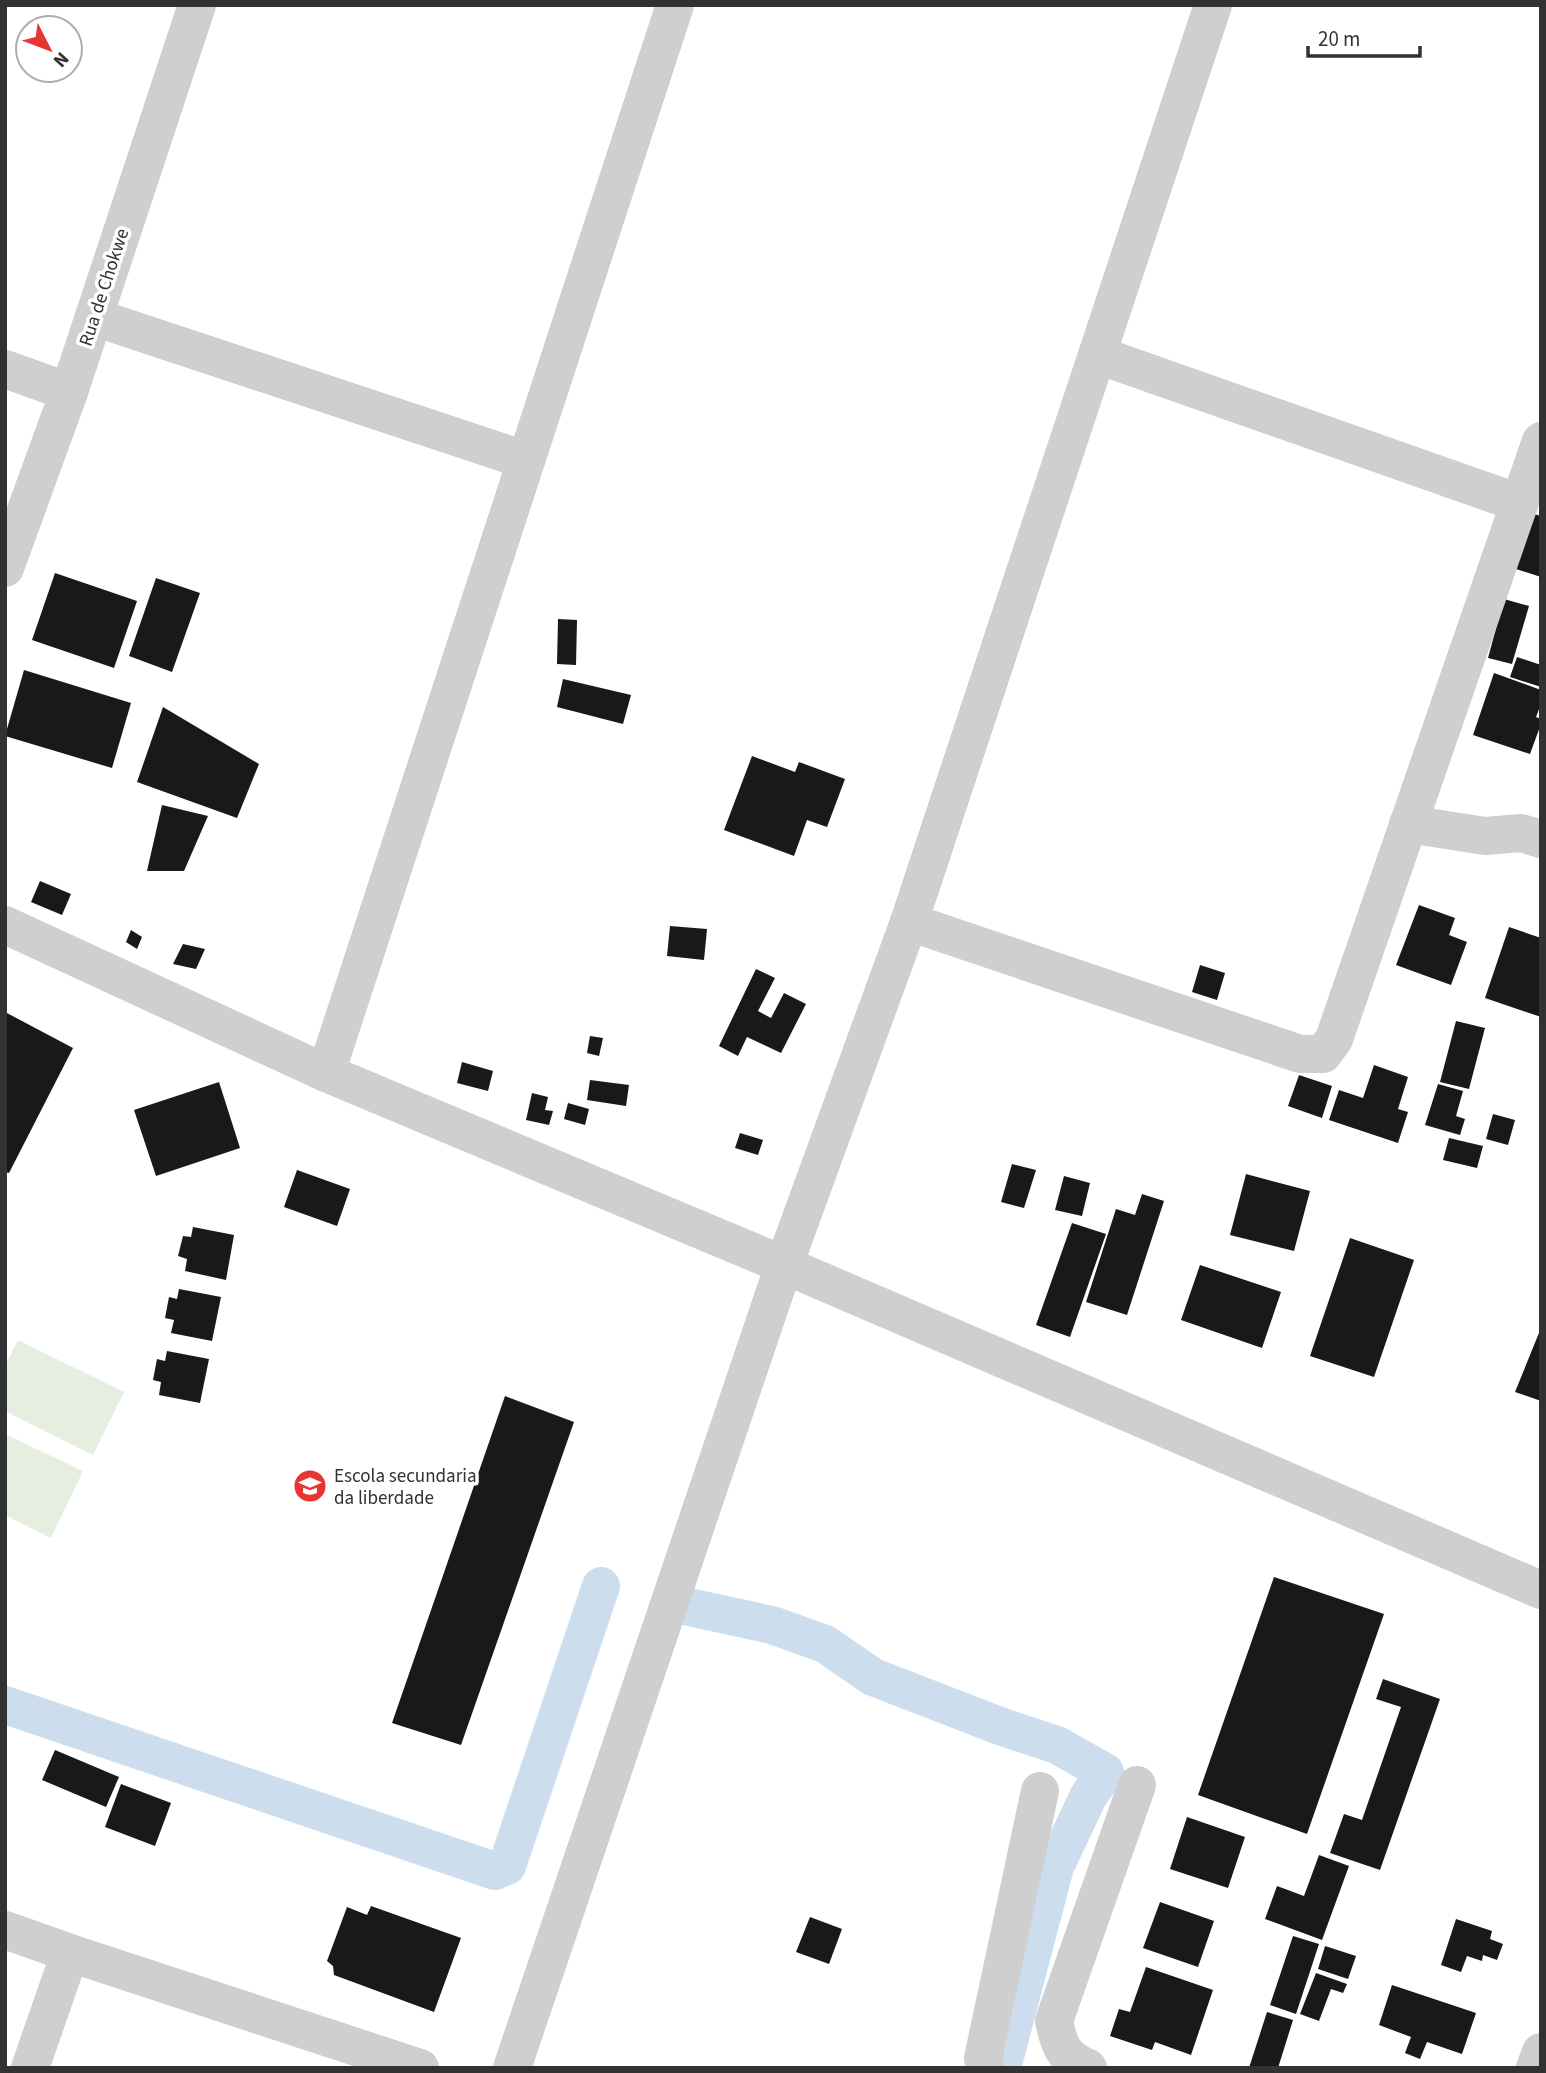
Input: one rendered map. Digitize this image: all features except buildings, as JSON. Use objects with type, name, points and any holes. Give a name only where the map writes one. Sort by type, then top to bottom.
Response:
[{"type":"street","name":"Rua de Chokwe","points":[[5,568],[69,392],[197,5]]},
{"type":"street","points":[[326,1073],[675,5]]},
{"type":"street","points":[[512,2068],[784,1265],[909,922],[1213,5]]},
{"type":"street","points":[[93,317],[525,460]]},
{"type":"street","points":[[1098,355],[1519,503]]},
{"type":"street","points":[[5,369],[69,392]]},
{"type":"street","points":[[909,922],[1300,1054],[1322,1054],[1334,1038],[1541,441]]},
{"type":"street","points":[[1408,824],[1485,836],[1521,833],[1541,839]]},
{"type":"street","points":[[5,925],[326,1073],[784,1265],[1541,1590]]},
{"type":"street","points":[[1088,2068],[1074,2062],[1059,2045],[1054,2021],[1137,1785]]},
{"type":"street","points":[[985,2068],[983,2057],[1040,1791]]},
{"type":"street","points":[[5,1930],[420,2068]]},
{"type":"street","points":[[30,2068],[70,1953]]},
{"type":"street","points":[[1535,2068],[1541,2052]]},
{"type":"shaded area","points":[[18,1340],[124,1392],[93,1455],[5,1411],[5,1366]]},
{"type":"shaded area","points":[[5,1434],[83,1471],[51,1538],[5,1515]]},
{"type":"waterway","points":[[5,1705],[495,1871],[507,1866],[601,1586]]},
{"type":"waterway","points":[[675,1604],[772,1625],[825,1644],[873,1677],[1057,1745],[1105,1772],[1088,1797],[1055,1867],[1002,2068]]},
{"type":"place","name":"Escola secundaria da liberdade","points":[[310,1486]]}]
